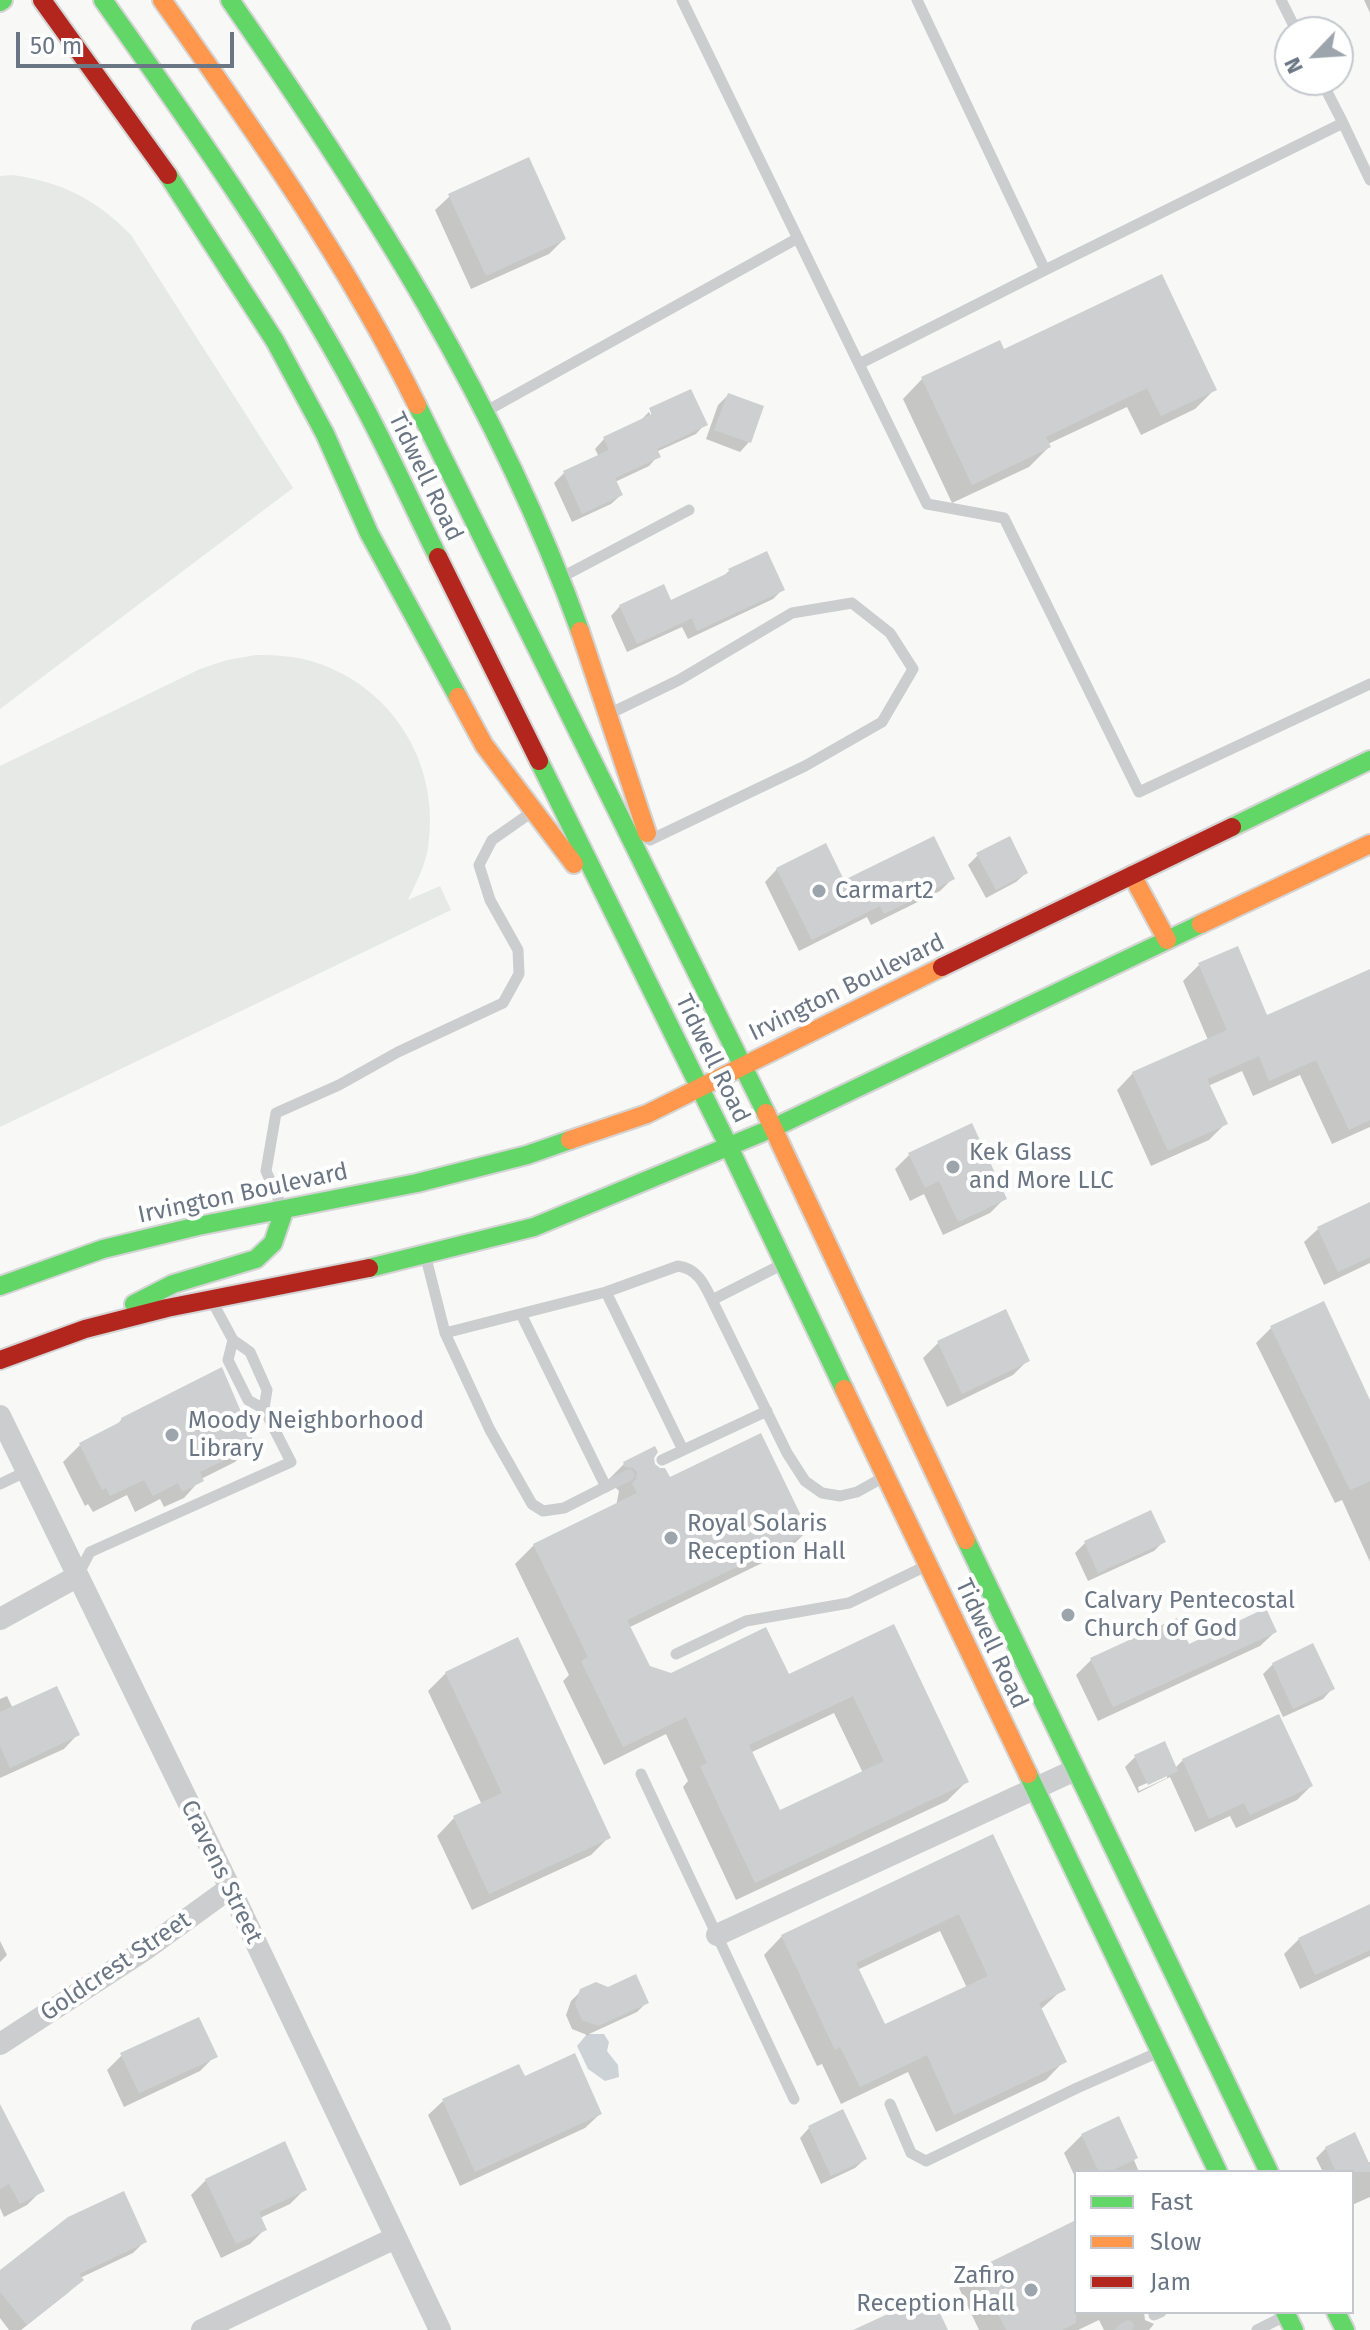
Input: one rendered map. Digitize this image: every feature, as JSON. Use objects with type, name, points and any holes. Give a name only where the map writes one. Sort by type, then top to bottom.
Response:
[{"type":"main road","points":[[42,0],[179,190],[275,341],[325,434],[369,533],[484,745],[618,922]]},
{"type":"main road","name":"Tidwell Road","points":[[103,0],[208,148],[280,260],[358,394],[729,1147],[885,1477],[915,1486],[1075,1770],[1268,2170]]},
{"type":"main road","points":[[230,0],[299,98],[398,257],[486,411],[561,577],[611,714],[675,923]]},
{"type":"main road","name":"Tidwell Road","points":[[163,1],[256,134],[329,249],[401,372],[675,923],[888,1378],[915,1486],[927,1566],[1217,2170]]},
{"type":"main road","points":[[78,52],[81,25]]},
{"type":"main road","name":"Irvington Boulevard","points":[[0,1286],[103,1249],[198,1226],[417,1183],[527,1155],[647,1114],[1370,760]]},
{"type":"main road","points":[[85,1329],[425,1255],[534,1227],[773,1128],[1370,844]]},
{"type":"main road","points":[[1132,875],[1167,940]]},
{"type":"main road","points":[[0,1360],[85,1329],[173,1284],[256,1259],[273,1243],[284,1211]]},
{"type":"street","name":"Cravens Street","points":[[0,1416],[230,1888],[440,2330]]},
{"type":"street","points":[[0,1619],[78,1576]]},
{"type":"street","points":[[717,1935],[1075,1770]]},
{"type":"street","name":"Goldcrest Street","points":[[0,2044],[143,1951],[230,1888]]},
{"type":"street","points":[[202,2330],[395,2238]]},
{"type":"lane","points":[[682,0],[927,504],[1004,518],[1139,792],[1370,684]]},
{"type":"lane","points":[[917,0],[1045,270]]},
{"type":"lane","points":[[1329,96],[1370,180]]},
{"type":"lane","points":[[859,364],[1343,123]]},
{"type":"lane","points":[[486,411],[798,238]]},
{"type":"lane","points":[[561,577],[689,510]]},
{"type":"lane","points":[[611,714],[679,680],[792,613],[852,603],[890,633],[913,669],[882,722],[805,766],[649,840]]},
{"type":"lane","points":[[284,1211],[266,1171],[276,1113],[503,1003],[519,974],[518,950],[490,900],[479,865],[492,840],[534,811]]},
{"type":"lane","points":[[425,1255],[445,1333],[490,1430],[532,1504],[543,1511],[564,1508],[629,1475]]},
{"type":"lane","points":[[712,1300],[784,1264]]},
{"type":"lane","points":[[445,1333],[606,1292],[678,1266],[687,1267],[699,1276],[805,1481],[822,1493],[840,1496],[857,1492],[885,1477]]},
{"type":"lane","points":[[606,1292],[683,1450]]},
{"type":"lane","points":[[211,1300],[233,1340],[250,1352],[267,1390],[264,1409]]},
{"type":"lane","points":[[521,1314],[606,1487]]},
{"type":"lane","points":[[78,1576],[90,1552],[291,1462],[264,1409],[248,1400],[228,1360],[233,1340]]},
{"type":"lane","points":[[662,1460],[767,1411]]},
{"type":"lane","points":[[0,1484],[27,1471]]},
{"type":"lane","points":[[676,1654],[746,1621],[849,1603],[927,1566]]},
{"type":"lane","points":[[641,1774],[794,2099]]},
{"type":"lane","points":[[890,2104],[911,2153],[926,2161],[1077,2088],[1160,2052]]},
{"type":"lane","points":[[1257,2330],[1288,2319]]},
{"type":"shaded area","points":[[13,175],[47,182],[78,194],[131,235],[293,488],[0,709],[0,176]]},
{"type":"shaded area","points":[[256,655],[287,656],[317,663],[345,675],[369,691],[390,712],[407,735],[419,761],[427,789],[430,818],[427,855],[408,900],[440,886],[451,910],[0,1127],[0,766],[200,669]]},
{"type":"shaded area","points":[[587,2034],[604,2034],[609,2042],[607,2051],[618,2065],[619,2077],[605,2081],[588,2069],[577,2046]]},
{"type":"building","points":[[529,157],[566,239],[486,276],[448,194]]},
{"type":"building","points":[[1162,274],[1217,390],[1161,416],[1147,388],[1046,437],[1051,447],[972,485],[921,377],[1000,340],[1004,349]]},
{"type":"building","points":[[691,389],[708,425],[657,449],[661,457],[615,478],[623,495],[582,514],[563,471],[609,450],[603,437],[652,414],[649,408]]},
{"type":"building","points":[[728,393],[764,406],[751,443],[714,430]]},
{"type":"building","points":[[767,551],[785,590],[697,631],[692,618],[637,644],[619,605],[664,584],[671,600]]},
{"type":"building","points":[[934,836],[955,879],[884,914],[880,906],[812,940],[776,868],[826,843],[844,880]]},
{"type":"building","points":[[1010,836],[1028,873],[996,890],[976,853]]},
{"type":"building","points":[[1238,946],[1267,1015],[1370,969],[1370,1120],[1349,1130],[1316,1060],[1269,1081],[1259,1056],[1207,1079],[1228,1124],[1168,1151],[1132,1072],[1227,1030],[1198,963]]},
{"type":"building","name":"Kek Glass and More LLC","points":[[972,1123],[1007,1199],[958,1222],[939,1181],[925,1188],[908,1153]]},
{"type":"building","points":[[1370,1202],[1370,1257],[1338,1272],[1317,1227]]},
{"type":"building","points":[[1324,1301],[1370,1400],[1370,1481],[1350,1490],[1270,1326]]},
{"type":"building","points":[[1006,1309],[1030,1361],[962,1394],[937,1341]]},
{"type":"building","name":"Moody Neighborhood Library","points":[[222,1367],[255,1445],[200,1472],[204,1481],[182,1492],[178,1483],[153,1496],[144,1480],[110,1496],[106,1488],[102,1490],[79,1443]]},
{"type":"building","points":[[761,1433],[809,1532],[627,1620],[650,1666],[671,1673],[766,1627],[789,1674],[894,1624],[969,1782],[755,1883],[700,1766],[707,1763],[686,1717],[623,1747],[581,1661],[588,1657],[533,1544],[637,1493],[632,1483],[637,1472],[625,1467],[623,1462],[655,1446],[658,1452],[654,1458],[655,1464],[665,1468],[670,1477]],"holes":[[[853,1696],[884,1761],[780,1810],[749,1745]]]},
{"type":"building","points":[[1151,1510],[1166,1542],[1098,1573],[1084,1541]]},
{"type":"building","points":[[1266,1608],[1277,1632],[1113,1707],[1090,1658],[1177,1618],[1189,1644]]},
{"type":"building","points":[[518,1637],[611,1838],[489,1894],[453,1816],[502,1793],[445,1672]]},
{"type":"building","points":[[1313,1643],[1335,1689],[1293,1709],[1272,1663]]},
{"type":"building","points":[[57,1686],[80,1735],[10,1768],[0,1746],[0,1712]]},
{"type":"building","points":[[1279,1714],[1313,1786],[1250,1815],[1244,1803],[1209,1819],[1182,1759]]},
{"type":"building","points":[[1165,1741],[1178,1771],[1148,1785],[1134,1755]]},
{"type":"building","points":[[993,1834],[1066,1990],[1039,2003],[1067,2062],[954,2115],[927,2055],[860,2087],[840,2047],[835,2050],[781,1935]],"holes":[[[959,1914],[988,1976],[885,2024],[856,1963]]]},
{"type":"building","points":[[1370,1904],[1370,1950],[1315,1975],[1298,1938]]},
{"type":"building","points":[[636,1974],[649,2003],[598,2026],[582,2020],[575,2004],[580,1989],[596,1982],[608,1987]]},
{"type":"building","points":[[199,2017],[218,2057],[139,2093],[120,2053]]},
{"type":"building","points":[[575,2053],[602,2114],[475,2172],[442,2099],[519,2064],[525,2076]]},
{"type":"building","points":[[0,2104],[45,2191],[20,2204],[9,2184],[0,2189]]},
{"type":"building","points":[[843,2109],[867,2159],[831,2176],[808,2126]]},
{"type":"building","points":[[1119,2116],[1138,2158],[1113,2170],[1098,2170],[1081,2134]]},
{"type":"building","points":[[1355,2132],[1370,2165],[1370,2172],[1335,2170],[1325,2147]]},
{"type":"building","points":[[285,2141],[307,2190],[259,2212],[267,2230],[236,2244],[205,2179]]},
{"type":"building","points":[[124,2191],[147,2242],[79,2274],[84,2280],[27,2325],[0,2292],[0,2270],[68,2217]]},
{"type":"building","name":"Zafiro Reception Hall","points":[[1074,2221],[1076,2323],[1062,2330],[1006,2330],[976,2269]]},
{"type":"building","points":[[931,2294],[948,2330],[853,2330]]},
{"type":"traffic: fast","points":[[103,0],[203,144],[299,291],[368,413],[438,557]]},
{"type":"traffic: fast","points":[[230,0],[380,227],[470,383],[547,546],[580,631]]},
{"type":"traffic: fast","points":[[168,175],[275,341],[325,434],[369,533],[458,697]]},
{"type":"traffic: fast","points":[[417,405],[766,1113]]},
{"type":"traffic: fast","points":[[1232,827],[1370,760]]},
{"type":"traffic: fast","points":[[539,761],[844,1389]]},
{"type":"traffic: fast","points":[[369,1268],[534,1227],[773,1128],[1201,924]]},
{"type":"traffic: fast","points":[[0,1286],[103,1249],[198,1226],[417,1183],[527,1155],[570,1140]]},
{"type":"traffic: fast","points":[[134,1304],[173,1284],[256,1259],[273,1243],[284,1211]]},
{"type":"traffic: fast","points":[[966,1540],[1268,2170]]},
{"type":"traffic: fast","points":[[1028,1774],[1217,2170]]},
{"type":"traffic: fast","points":[[1286,2314],[1294,2330]]},
{"type":"traffic: fast","points":[[1337,2314],[1345,2330]]},
{"type":"traffic: slow","points":[[162,0],[330,248],[417,405]]},
{"type":"traffic: slow","points":[[580,631],[647,833]]},
{"type":"traffic: slow","points":[[458,697],[484,745],[574,864]]},
{"type":"traffic: slow","points":[[1201,924],[1370,844]]},
{"type":"traffic: slow","points":[[1132,875],[1167,940]]},
{"type":"traffic: slow","points":[[570,1140],[647,1114],[942,967]]},
{"type":"traffic: slow","points":[[766,1113],[966,1540]]},
{"type":"traffic: slow","points":[[844,1389],[1028,1774]]},
{"type":"traffic: jam","points":[[42,0],[168,175]]},
{"type":"traffic: jam","points":[[438,557],[539,761]]},
{"type":"traffic: jam","points":[[942,967],[1232,827]]},
{"type":"traffic: jam","points":[[0,1360],[85,1329],[167,1308],[369,1268]]},
{"type":"place","name":"Carmart2","points":[[819,891]]},
{"type":"place","name":"Kek Glass and More LLC","points":[[953,1167]]},
{"type":"place","name":"Moody Neighborhood Library","points":[[172,1435]]},
{"type":"place","name":"Royal Solaris Reception Hall","points":[[671,1538]]},
{"type":"place","name":"Calvary Pentecostal Church of God","points":[[1068,1615]]},
{"type":"place","name":"Zafiro Reception Hall","points":[[1031,2290]]}]
